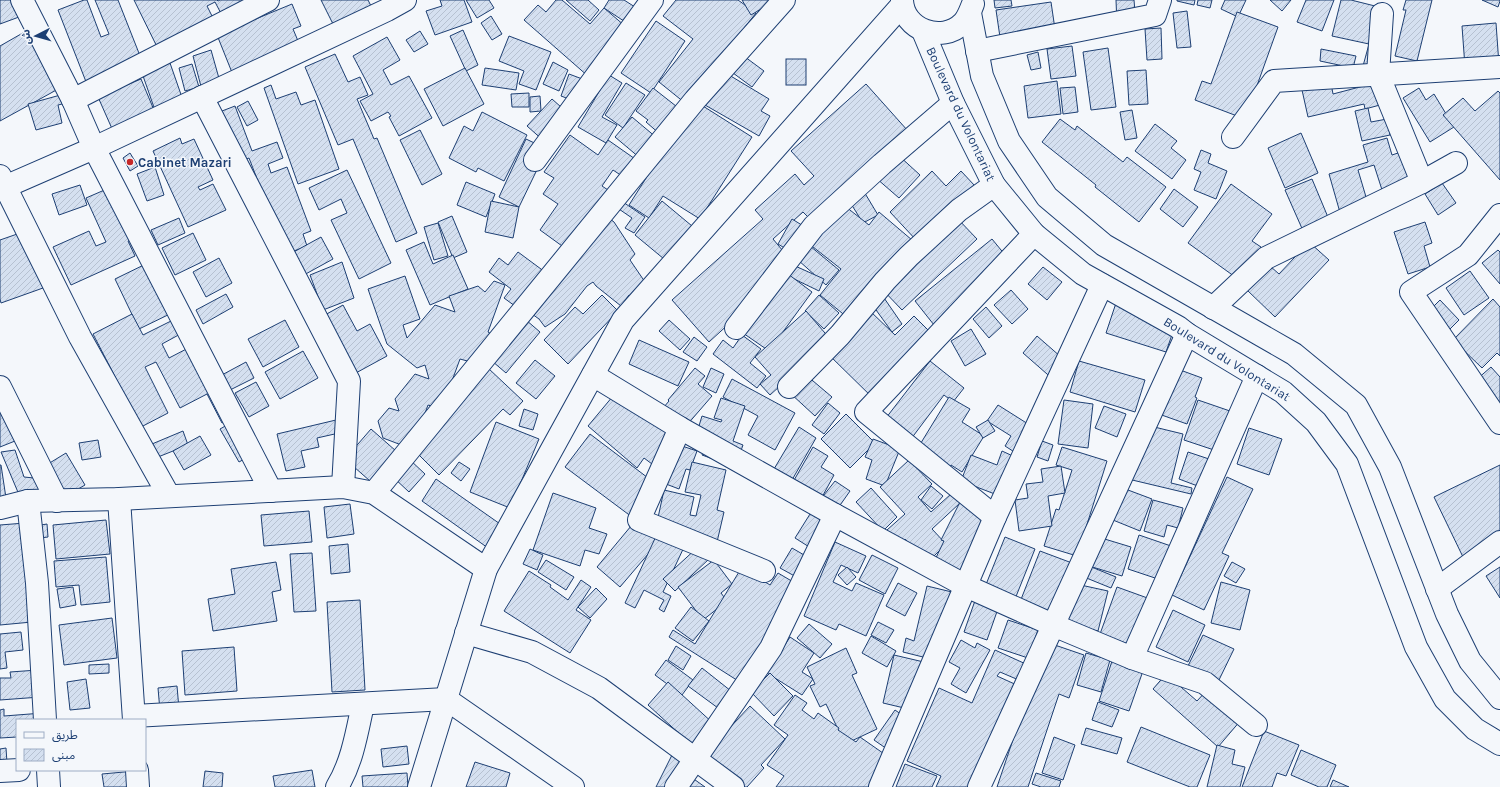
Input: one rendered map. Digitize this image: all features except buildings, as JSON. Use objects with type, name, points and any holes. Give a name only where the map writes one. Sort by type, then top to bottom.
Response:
[{"type":"street","points":[[73,100],[268,0]]},
{"type":"street","points":[[169,496],[80,337],[2,184],[94,148],[387,10],[405,0]]},
{"type":"street","points":[[535,160],[652,0]]},
{"type":"street","points":[[374,493],[695,100],[784,0]]},
{"type":"street","points":[[977,51],[1155,15],[1160,0]]},
{"type":"street","points":[[28,2],[94,148],[271,491]]},
{"type":"street","points":[[902,3],[906,16],[913,25],[923,31],[934,34],[955,30],[963,23],[971,7]]},
{"type":"street","points":[[419,787],[486,569],[624,320],[902,3]]},
{"type":"street","points":[[971,7],[982,76],[1009,141],[1048,197],[1104,245],[1294,354],[1356,405],[1390,467],[1446,614],[1470,661],[1500,698]]},
{"type":"street","points":[[1382,14],[1378,74],[1422,182]]},
{"type":"street","name":"Boulevard du Volontariat","points":[[923,31],[953,103],[994,185],[1034,234],[1083,274],[1178,327],[1186,334],[1283,392],[1316,422],[1347,464],[1416,647],[1446,699],[1475,728],[1500,744]]},
{"type":"street","points":[[1233,137],[1274,81],[1500,67]]},
{"type":"street","points":[[202,97],[349,382],[343,487]]},
{"type":"street","points":[[736,328],[814,226],[882,164],[953,103]]},
{"type":"street","points":[[1213,308],[1266,258],[1422,182],[1456,163]]},
{"type":"street","points":[[789,387],[840,335],[885,281],[909,256],[959,210],[994,185]]},
{"type":"street","points":[[1500,215],[1468,255],[1412,292],[1500,423]]},
{"type":"street","points":[[995,517],[866,412],[1034,234]]},
{"type":"street","points":[[880,787],[995,517],[1102,285]]},
{"type":"street","points":[[979,787],[1186,334]]},
{"type":"street","points":[[593,375],[680,428],[966,586],[1132,658],[1205,683],[1256,725]]},
{"type":"street","points":[[1132,658],[1257,376]]},
{"type":"street","points":[[0,387],[57,500]]},
{"type":"street","points":[[680,428],[639,520],[764,571]]},
{"type":"street","points":[[0,508],[28,501],[119,499],[343,487],[374,493],[486,569]]},
{"type":"street","points":[[119,499],[134,718],[446,699],[573,787]]},
{"type":"street","points":[[28,501],[37,584],[45,719]]},
{"type":"street","points":[[676,787],[771,648],[835,515]]},
{"type":"street","points":[[1437,589],[1500,542]]},
{"type":"street","points":[[466,633],[532,652],[599,688],[733,787]]},
{"type":"street","points":[[337,787],[344,776],[355,740],[363,704]]},
{"type":"street","points":[[0,771],[16,770]]},
{"type":"street","points":[[48,771],[49,787]]},
{"type":"street","points":[[137,771],[138,787]]},
{"type":"place","name":"Cabinet Mazari","points":[[130,162]]}]
